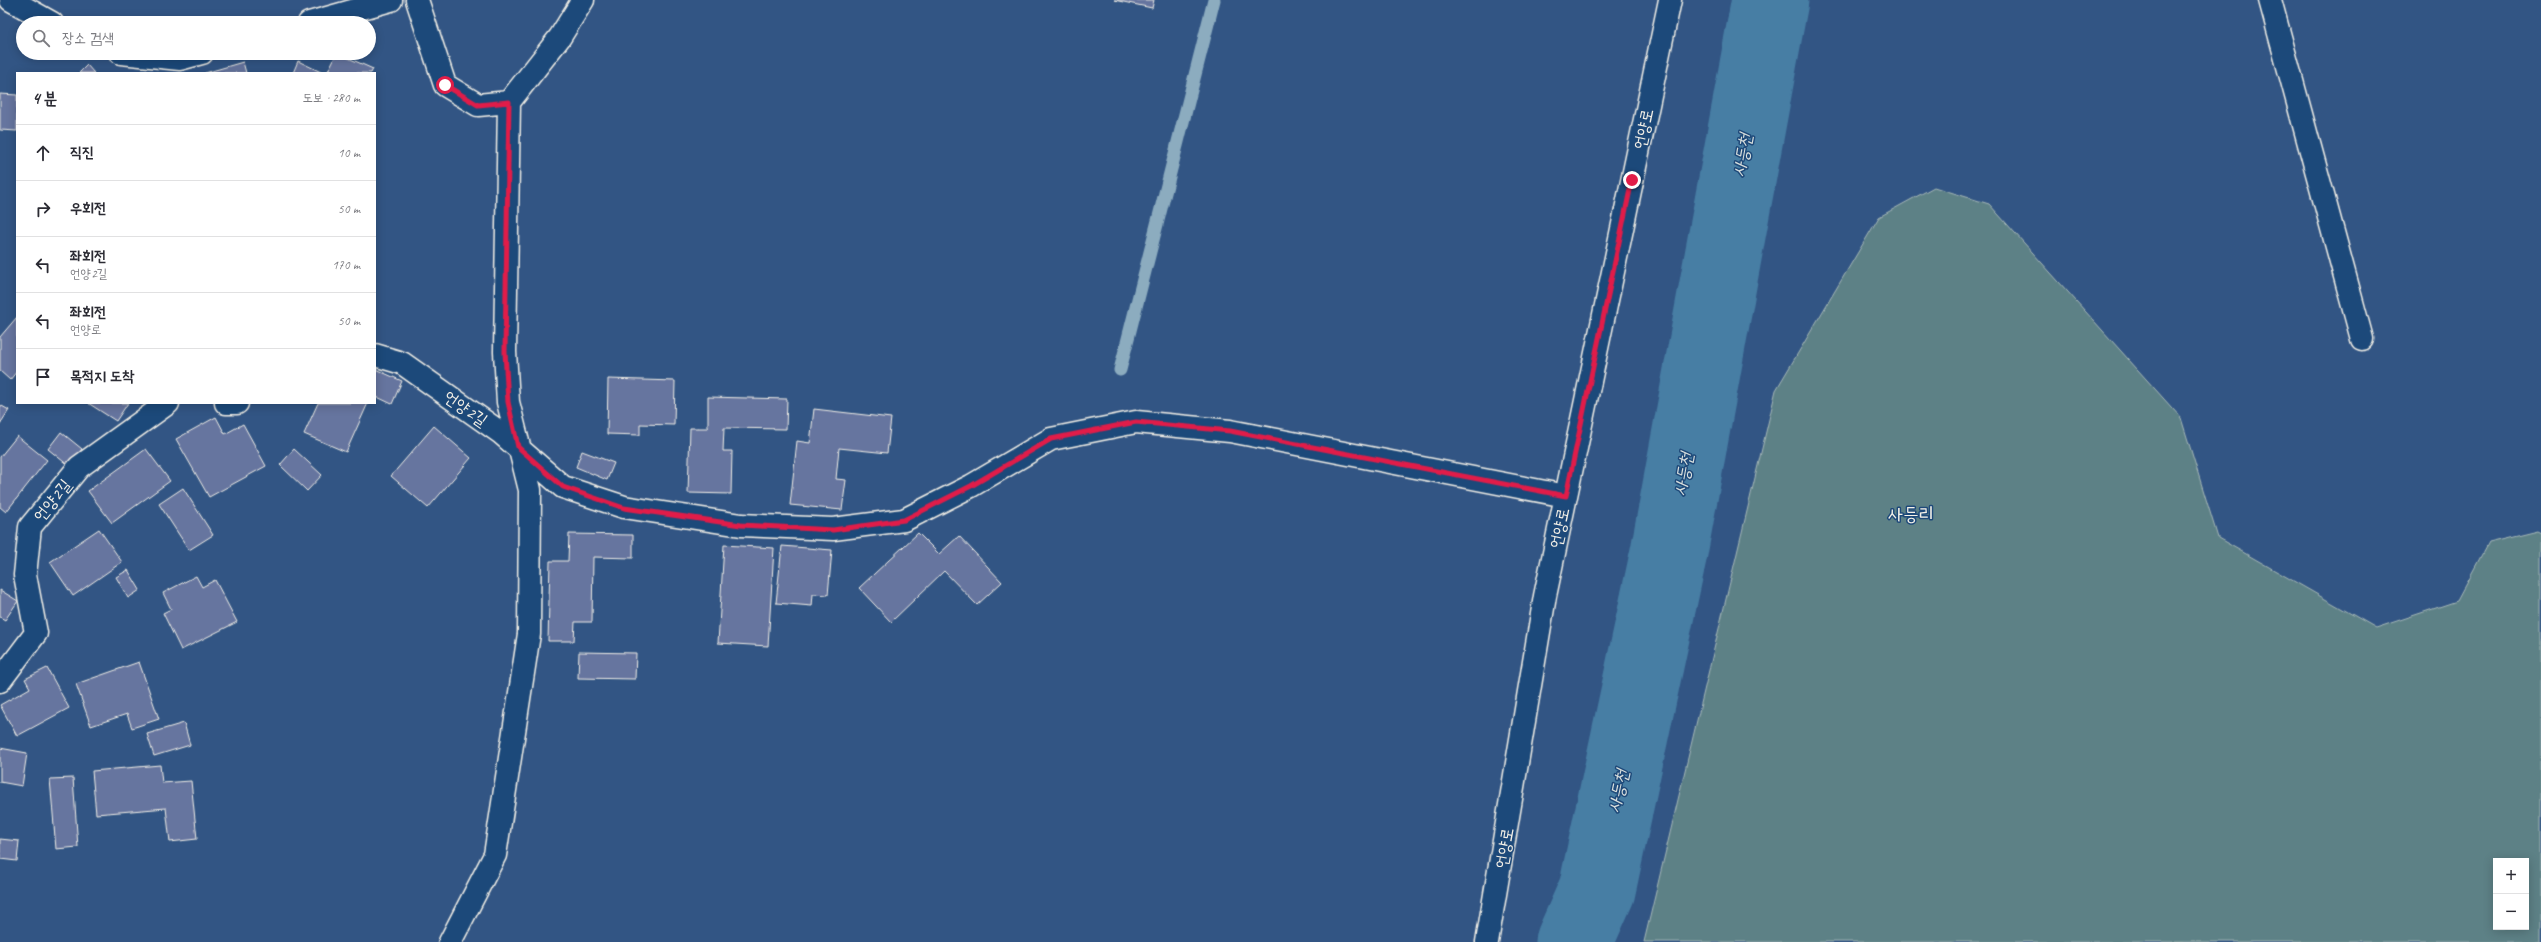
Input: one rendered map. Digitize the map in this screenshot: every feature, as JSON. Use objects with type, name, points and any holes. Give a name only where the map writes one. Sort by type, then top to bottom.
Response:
[{"type":"street","points":[[11,0],[40,16]]},
{"type":"street","points":[[334,16],[391,0]]},
{"type":"street","points":[[417,0],[445,85],[478,105],[509,102]]},
{"type":"street","points":[[450,942],[495,855],[529,634],[530,490],[518,447],[508,402],[505,352],[509,102],[560,37],[583,0]]},
{"type":"street","name":"언양로","points":[[1487,942],[1545,596],[1670,0]]},
{"type":"street","points":[[2270,0],[2362,339]]},
{"type":"street","name":"언양2길","points":[[376,355],[402,362],[518,447],[563,487],[624,508],[741,525],[833,530],[904,520],[971,486],[1051,439],[1136,422],[1230,431],[1566,496]]},
{"type":"street","name":"언양2길","points":[[0,681],[36,633],[25,576],[30,527],[78,467],[167,404]]},
{"type":"green space","points":[[1934,187],[1989,204],[2181,418],[2218,538],[2376,628],[2457,601],[2488,543],[2537,531],[2541,533],[2541,942],[1644,942],[1776,390],[1879,217]]},
{"type":"building","points":[[1114,0],[1154,0],[1152,8]]},
{"type":"building","points":[[334,60],[353,60],[373,69],[372,72],[328,72]]},
{"type":"building","points":[[298,61],[321,72],[293,72]]},
{"type":"building","points":[[243,62],[246,72],[208,72]]},
{"type":"building","points":[[87,65],[93,72],[80,72]]},
{"type":"building","points":[[0,94],[16,95],[16,131],[0,130]]},
{"type":"building","points":[[16,318],[16,372],[10,380],[0,371],[0,337]]},
{"type":"building","points":[[376,369],[402,381],[392,404],[376,396]]},
{"type":"building","points":[[608,379],[675,381],[674,425],[640,424],[640,435],[607,434]]},
{"type":"building","points":[[708,397],[787,399],[786,429],[724,428],[723,451],[732,451],[731,494],[688,493],[690,428],[708,428]]},
{"type":"building","points":[[90,404],[127,404],[116,421]]},
{"type":"building","points":[[318,404],[368,404],[346,452],[304,434]]},
{"type":"building","points":[[0,405],[9,410],[0,424]]},
{"type":"building","points":[[814,409],[891,418],[887,453],[839,448],[836,479],[846,480],[842,510],[790,505],[797,441],[810,443]]},
{"type":"building","points":[[216,417],[225,434],[243,424],[266,466],[209,497],[176,439]]},
{"type":"building","points":[[434,426],[471,458],[428,508],[391,476]]},
{"type":"building","points":[[61,432],[82,449],[69,466],[48,449]]},
{"type":"building","points":[[17,436],[47,460],[6,512],[0,507],[0,457]]},
{"type":"building","points":[[146,449],[170,481],[112,523],[88,491]]},
{"type":"building","points":[[294,449],[322,475],[307,491],[280,465]]},
{"type":"building","points":[[582,451],[614,463],[607,480],[576,467]]},
{"type":"building","points":[[183,488],[213,535],[189,550],[159,504]]},
{"type":"building","points":[[99,529],[122,562],[73,596],[50,562]]},
{"type":"building","points":[[918,533],[939,554],[959,536],[1002,582],[977,605],[944,571],[891,622],[859,588]]},
{"type":"building","points":[[569,534],[633,535],[633,558],[593,557],[592,622],[575,622],[574,641],[548,641],[550,561],[568,561]]},
{"type":"building","points":[[724,545],[774,548],[768,646],[718,643]]},
{"type":"building","points":[[782,546],[832,550],[828,595],[813,594],[812,606],[776,603]]},
{"type":"building","points":[[128,570],[140,590],[128,598],[116,577]]},
{"type":"building","points":[[196,576],[202,587],[215,580],[237,622],[181,650],[163,613],[171,609],[163,593]]},
{"type":"building","points":[[0,590],[18,601],[5,620],[0,617]]},
{"type":"building","points":[[579,652],[636,653],[635,679],[578,678]]},
{"type":"building","points":[[139,662],[159,719],[132,728],[127,714],[91,726],[76,684]]},
{"type":"building","points":[[47,668],[69,708],[17,736],[0,705],[30,688],[25,679]]},
{"type":"building","points":[[184,723],[190,745],[154,756],[147,734]]},
{"type":"building","points":[[0,748],[27,753],[22,786],[0,782]]},
{"type":"building","points":[[160,765],[162,783],[191,781],[197,839],[170,842],[166,808],[96,814],[92,771]]},
{"type":"building","points":[[73,778],[78,847],[56,849],[50,779]]},
{"type":"building","points":[[0,839],[19,841],[17,861],[0,859]]},
{"type":"waterway","points":[[1120,370],[1214,0]]},
{"type":"waterway","name":"사등천","points":[[1574,942],[1597,890],[1669,552],[1770,0]]},
{"type":"district","name":"사등리","points":[[1911,513]]},
{"type":"route","points":[[445,85],[478,105],[509,102],[505,352],[508,402],[518,447],[563,487],[624,508],[741,525],[833,530],[904,520],[971,486],[1051,439],[1136,422],[1230,431],[1566,496],[1632,180]]}]
